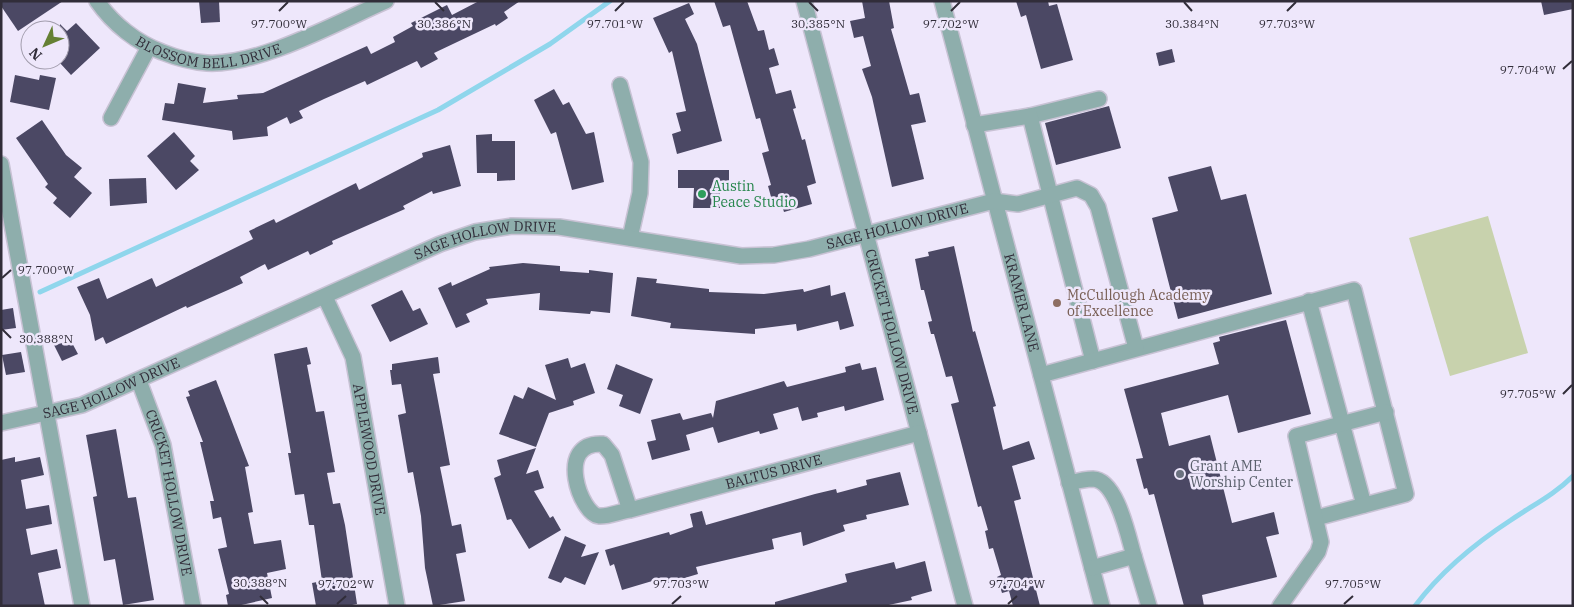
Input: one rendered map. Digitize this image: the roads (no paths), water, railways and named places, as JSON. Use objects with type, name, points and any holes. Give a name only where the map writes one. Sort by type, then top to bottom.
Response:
[{"type":"street","name":"BLOSSOM BELL DRIVE","points":[[97,1],[121,28],[149,47],[183,60],[208,64],[234,62],[261,56],[386,1]]},
{"type":"street","name":"CRICKET HOLLOW DRIVE","points":[[804,1],[965,606]]},
{"type":"street","name":"KRAMER LANE","points":[[942,1],[1102,606]]},
{"type":"street","points":[[111,118],[149,47]]},
{"type":"street","points":[[620,85],[642,162],[640,193],[630,238]]},
{"type":"street","points":[[974,125],[1030,116],[1099,99]]},
{"type":"street","points":[[1030,116],[1092,361]]},
{"type":"street","points":[[1,164],[82,606]]},
{"type":"street","points":[[994,201],[1018,204],[1050,197],[1077,188],[1091,195],[1098,207],[1136,348]]},
{"type":"street","name":"SAGE HOLLOW DRIVE","points":[[1,423],[82,405],[440,244],[475,232],[512,226],[559,227],[741,256],[774,255],[809,249],[994,201]]},
{"type":"street","points":[[1041,375],[1354,290],[1406,494],[1316,518]]},
{"type":"street","name":"APPLEWOOD DRIVE","points":[[325,297],[353,357],[397,606]]},
{"type":"street","points":[[1309,301],[1364,505]]},
{"type":"street","name":"CRICKET HOLLOW DRIVE","points":[[139,381],[163,445],[192,606]]},
{"type":"street","points":[[1280,606],[1318,552],[1321,542],[1296,436],[1386,412]]},
{"type":"street","name":"BALTUS DRIVE","points":[[630,510],[612,455],[603,444],[593,444],[585,448],[577,455],[574,465],[585,506],[591,513],[600,516],[630,510],[919,432]]},
{"type":"street","points":[[1069,482],[1094,479],[1106,484],[1114,495],[1149,606]]},
{"type":"street","points":[[1092,568],[1134,556]]},
{"type":"waterway","points":[[40,292],[438,110],[550,44],[610,1]]},
{"type":"waterway","points":[[1415,606],[1447,569],[1471,548],[1551,494],[1573,476]]},
{"type":"place","name":"Austin Peace Studio","points":[[702,194]]},
{"type":"place","name":"McCullough Academy of Excellence","points":[[1057,303]]},
{"type":"place","name":"Grant AME Worship Center","points":[[1180,474]]}]
